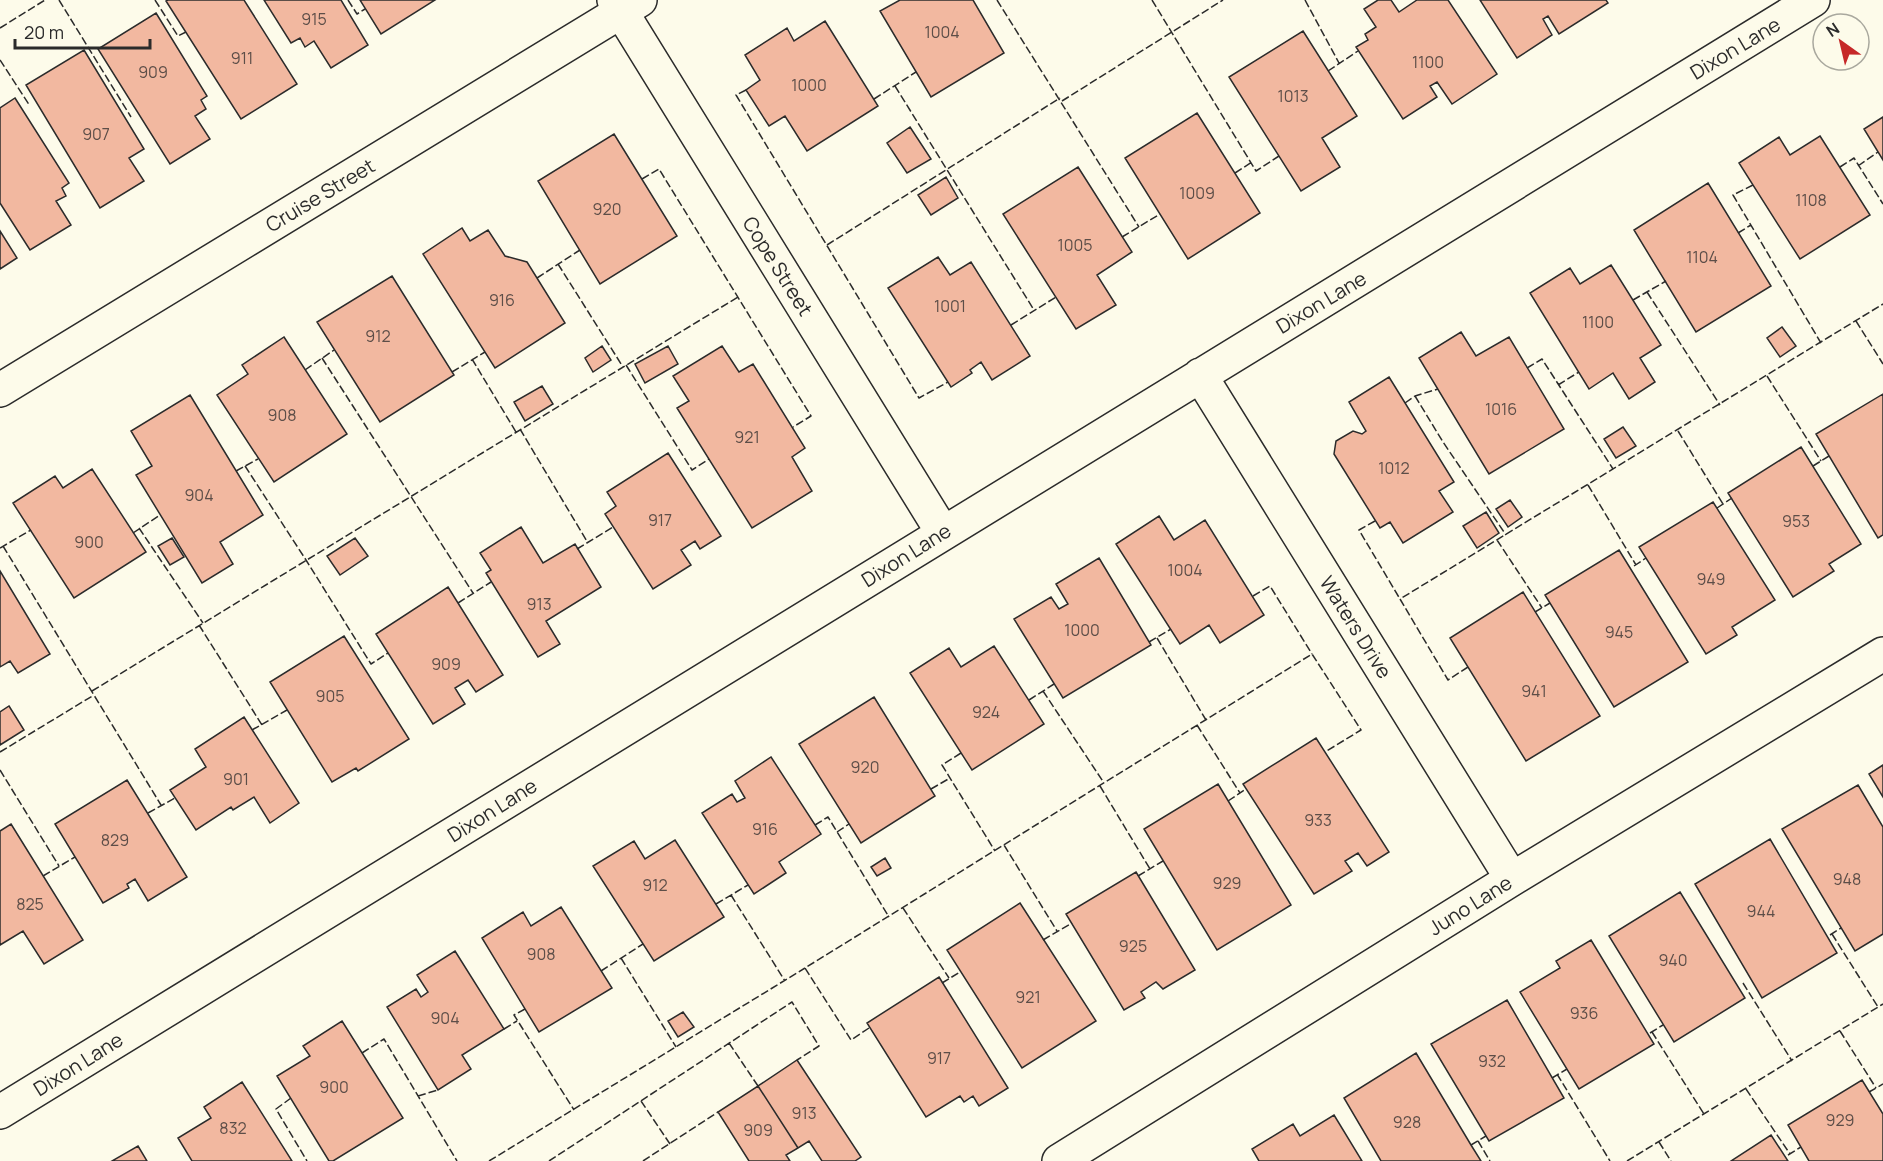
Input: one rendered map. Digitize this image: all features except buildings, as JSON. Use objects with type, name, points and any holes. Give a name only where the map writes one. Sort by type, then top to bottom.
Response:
[{"type":"street","name":"Dixon Lane","points":[[0,1112],[1813,0]]},
{"type":"street","name":"Cruise Street","points":[[0,390],[625,4]]},
{"type":"street","name":"Cope Street","points":[[625,4],[943,533]]},
{"type":"street","name":"Waters Drive","points":[[1200,375],[1512,879]]},
{"type":"street","name":"Juno Lane","points":[[1059,1161],[1512,879],[1883,654]]},
{"type":"fence","points":[[0,28],[45,0]]},
{"type":"fence","points":[[59,0],[131,117]]},
{"type":"fence","points":[[155,0],[178,36],[186,32]]},
{"type":"fence","points":[[348,0],[357,14],[365,9]]},
{"type":"fence","points":[[997,0],[1139,227]]},
{"type":"fence","points":[[1152,0],[1256,171],[1279,156]]},
{"type":"fence","points":[[1062,101],[1223,0]]},
{"type":"fence","points":[[1305,0],[1339,63]]},
{"type":"fence","points":[[1328,71],[1358,51]]},
{"type":"fence","points":[[0,60],[30,106]]},
{"type":"fence","points":[[874,99],[916,72]]},
{"type":"fence","points":[[895,86],[1034,310]]},
{"type":"fence","points":[[746,90],[736,95],[919,398],[948,382]]},
{"type":"fence","points":[[827,245],[1060,98]]},
{"type":"fence","points":[[1858,166],[1878,152]]},
{"type":"fence","points":[[1840,167],[1854,158],[1883,204]]},
{"type":"fence","points":[[1235,173],[1252,162]]},
{"type":"fence","points":[[642,179],[659,169],[811,416],[793,427]]},
{"type":"fence","points":[[1753,185],[1733,195],[1821,343]]},
{"type":"fence","points":[[1122,237],[1160,214]]},
{"type":"fence","points":[[1738,233],[1751,225]]},
{"type":"fence","points":[[537,278],[580,250]]},
{"type":"fence","points":[[558,264],[623,367]]},
{"type":"fence","points":[[1633,300],[1666,281]]},
{"type":"fence","points":[[1647,292],[1720,405]]},
{"type":"fence","points":[[92,691],[738,297]]},
{"type":"fence","points":[[1011,325],[1056,297]]},
{"type":"fence","points":[[1468,667],[1448,680],[1400,599],[1883,304]]},
{"type":"fence","points":[[1856,321],[1883,364]]},
{"type":"fence","points":[[305,370],[334,350]]},
{"type":"fence","points":[[452,372],[485,352]]},
{"type":"fence","points":[[322,358],[473,593]]},
{"type":"fence","points":[[472,359],[516,432]]},
{"type":"fence","points":[[1527,368],[1542,359],[1613,469]]},
{"type":"fence","points":[[626,365],[692,470],[709,459]]},
{"type":"fence","points":[[1558,385],[1579,372]]},
{"type":"fence","points":[[1767,376],[1821,461]]},
{"type":"fence","points":[[1405,403],[1415,396],[1438,389]]},
{"type":"fence","points":[[1415,396],[1506,535]]},
{"type":"fence","points":[[520,429],[588,543]]},
{"type":"fence","points":[[1678,431],[1723,504]]},
{"type":"fence","points":[[1813,466],[1829,456]]},
{"type":"fence","points":[[236,471],[258,459]]},
{"type":"fence","points":[[245,466],[371,664],[388,653]]},
{"type":"fence","points":[[1588,485],[1636,565]]},
{"type":"fence","points":[[1717,508],[1732,498]]},
{"type":"fence","points":[[133,533],[160,515]]},
{"type":"fence","points":[[1375,521],[1359,530],[1400,599]]},
{"type":"fence","points":[[577,549],[613,527]]},
{"type":"fence","points":[[139,528],[203,623]]},
{"type":"fence","points":[[0,548],[31,530]]},
{"type":"fence","points":[[1497,540],[1542,608]]},
{"type":"fence","points":[[3,546],[161,805]]},
{"type":"fence","points":[[1634,566],[1646,558]]},
{"type":"fence","points":[[458,603],[491,582]]},
{"type":"fence","points":[[1253,596],[1270,586],[1312,654]]},
{"type":"fence","points":[[1535,612],[1550,603]]},
{"type":"fence","points":[[199,625],[262,725]]},
{"type":"fence","points":[[1149,642],[1171,629]]},
{"type":"fence","points":[[1157,638],[1206,720]]},
{"type":"fence","points":[[869,1028],[851,1040],[805,968],[1312,654],[1361,730],[1325,752]]},
{"type":"fence","points":[[1029,700],[1054,684]]},
{"type":"fence","points":[[1043,691],[1104,783]]},
{"type":"fence","points":[[0,752],[94,695]]},
{"type":"fence","points":[[252,730],[287,710]]},
{"type":"fence","points":[[1197,725],[1240,793]]},
{"type":"fence","points":[[961,753],[942,765],[995,851]]},
{"type":"fence","points":[[0,770],[59,866]]},
{"type":"fence","points":[[931,789],[950,778]]},
{"type":"fence","points":[[1100,786],[1150,869]]},
{"type":"fence","points":[[1228,801],[1246,789]]},
{"type":"fence","points":[[148,813],[175,798]]},
{"type":"fence","points":[[815,825],[828,817],[889,917]]},
{"type":"fence","points":[[837,832],[849,824]]},
{"type":"fence","points":[[1004,845],[1057,931]]},
{"type":"fence","points":[[43,876],[75,857]]},
{"type":"fence","points":[[1138,876],[1163,861]]},
{"type":"fence","points":[[716,904],[748,885]]},
{"type":"fence","points":[[731,895],[785,981]]},
{"type":"fence","points":[[903,908],[949,978]]},
{"type":"fence","points":[[1043,940],[1072,923]]},
{"type":"fence","points":[[1830,935],[1841,928]]},
{"type":"fence","points":[[1832,934],[1878,1007]]},
{"type":"fence","points":[[601,971],[643,944]]},
{"type":"fence","points":[[621,958],[676,1047]]},
{"type":"fence","points":[[489,1161],[805,968]]},
{"type":"fence","points":[[942,983],[960,972]]},
{"type":"fence","points":[[1743,983],[1792,1061]]},
{"type":"fence","points":[[549,1161],[792,1002],[819,1046],[797,1060]]},
{"type":"fence","points":[[1627,1161],[1883,1004]]},
{"type":"fence","points":[[525,1009],[514,1015],[574,1110]]},
{"type":"fence","points":[[504,1029],[517,1021]]},
{"type":"fence","points":[[1650,1033],[1663,1025]]},
{"type":"fence","points":[[1840,1031],[1876,1088]]},
{"type":"fence","points":[[1652,1032],[1704,1114]]},
{"type":"fence","points":[[362,1053],[384,1039],[457,1161]]},
{"type":"fence","points":[[729,1043],[758,1086]]},
{"type":"fence","points":[[1552,1078],[1567,1069]]},
{"type":"fence","points":[[1557,1074],[1610,1161]]},
{"type":"fence","points":[[1869,1092],[1883,1084]]},
{"type":"fence","points":[[1746,1089],[1790,1154]]},
{"type":"fence","points":[[418,1096],[438,1090]]},
{"type":"fence","points":[[291,1098],[276,1109],[307,1161]]},
{"type":"fence","points":[[641,1101],[670,1144]]},
{"type":"fence","points":[[643,1161],[718,1112]]},
{"type":"fence","points":[[1471,1145],[1486,1136]]},
{"type":"fence","points":[[1478,1141],[1490,1161]]},
{"type":"fence","points":[[1659,1142],[1671,1161]]},
{"type":"fence","points":[[1788,1155],[1801,1147]]}]
